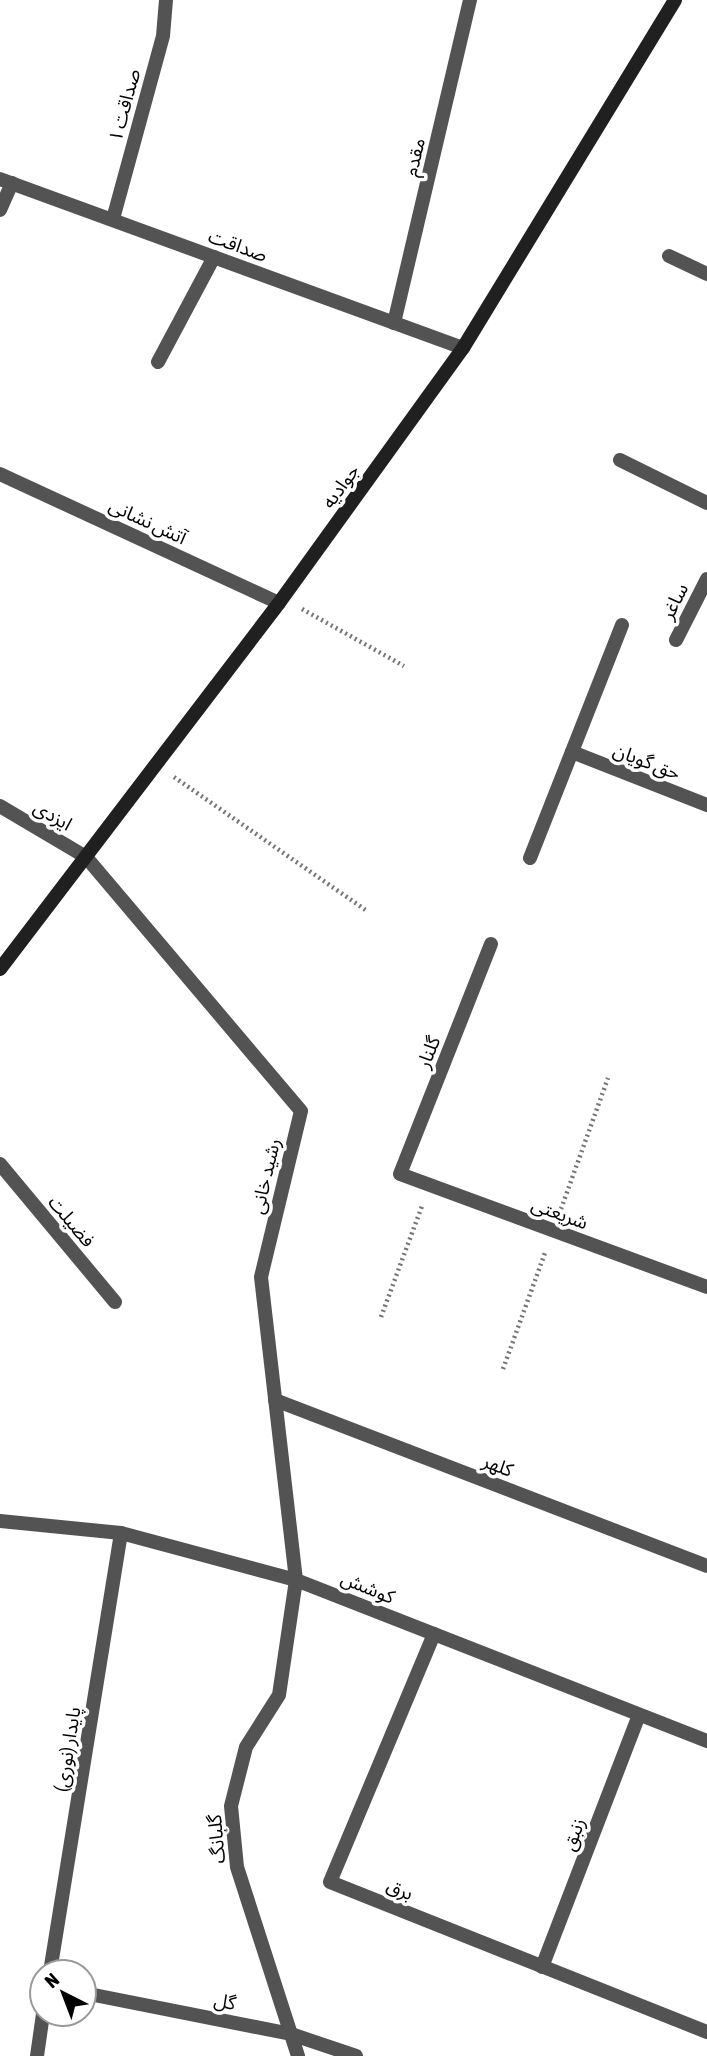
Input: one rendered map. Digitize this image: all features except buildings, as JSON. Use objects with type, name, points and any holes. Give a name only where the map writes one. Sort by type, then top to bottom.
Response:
[{"type":"main road","name":"جوادیه","points":[[0,969],[281,601],[463,348],[675,0]]},
{"type":"street","name":"صداقت ۱","points":[[113,219],[163,36],[166,0]]},
{"type":"street","name":"مقدم","points":[[394,323],[470,0]]},
{"type":"street","name":"صداقت","points":[[6,181],[463,348]]},
{"type":"street","points":[[0,210],[6,181]]},
{"type":"street","points":[[669,256],[707,274]]},
{"type":"street","points":[[158,362],[214,257]]},
{"type":"street","points":[[620,460],[707,503]]},
{"type":"street","name":"آتش نشانی","points":[[0,474],[281,601]]},
{"type":"street","name":"ساغر","points":[[676,640],[707,579]]},
{"type":"street","points":[[530,858],[622,625]]},
{"type":"street","name":"حق گویان","points":[[572,752],[707,805]]},
{"type":"street","name":"ایزدی","points":[[0,806],[86,856]]},
{"type":"street","name":"رشید خانی","points":[[86,856],[301,1111],[261,1278],[296,1580]]},
{"type":"street","name":"گلنار","points":[[400,1174],[491,944]]},
{"type":"street","name":"فضیلت","points":[[0,1164],[116,1302]]},
{"type":"street","name":"شریعتی","points":[[400,1174],[707,1287]]},
{"type":"street","name":"کلهر","points":[[275,1400],[707,1566]]},
{"type":"street","name":"کوشش","points":[[0,1521],[121,1533],[296,1580],[707,1741]]},
{"type":"street","name":"پایدار (نوری)","points":[[52,1958],[121,1533]]},
{"type":"street","name":"گلبانگ","points":[[296,1580],[279,1695],[246,1747],[231,1806],[237,1867],[298,2056]]},
{"type":"street","name":"برق","points":[[434,1634],[330,1882],[707,2032]]},
{"type":"street","name":"زنبق","points":[[542,1966],[639,1714]]},
{"type":"street","name":"گل","points":[[98,1996],[291,2034],[356,2056]]},
{"type":"street","points":[[37,2056],[41,2028]]},
{"type":"path","points":[[281,601],[404,666]]},
{"type":"path","points":[[156,764],[367,911]]},
{"type":"path","points":[[503,1369],[608,1078]]},
{"type":"path","points":[[381,1317],[430,1185]]}]
